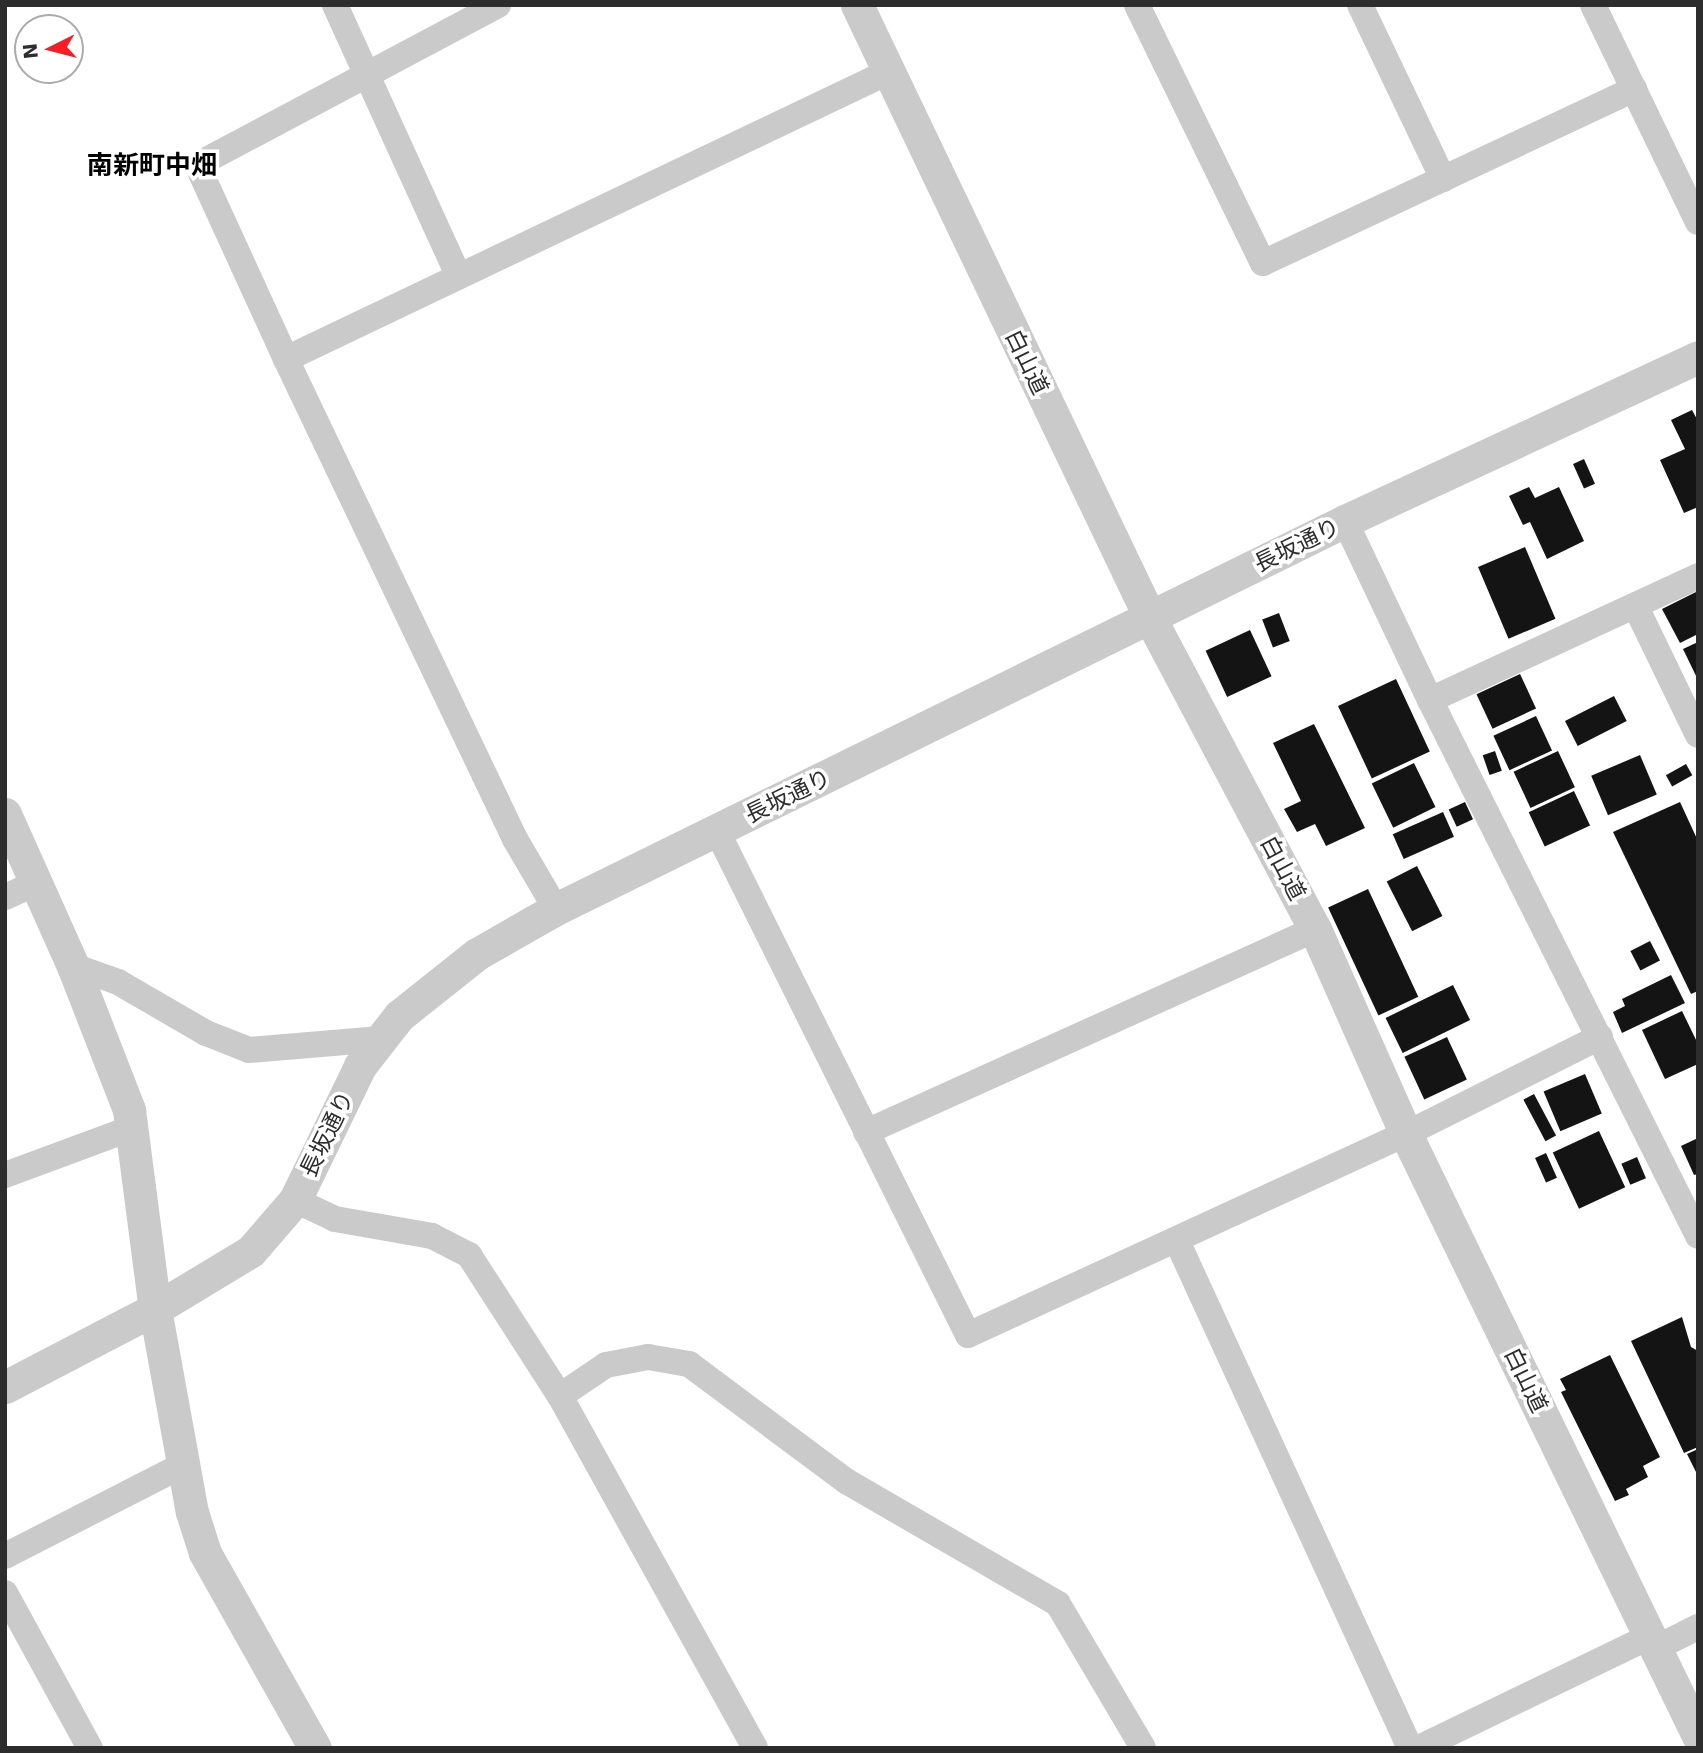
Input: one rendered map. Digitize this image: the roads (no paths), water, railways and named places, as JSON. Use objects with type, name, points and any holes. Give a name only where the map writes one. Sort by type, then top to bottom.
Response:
[{"type":"street","points":[[335,5],[369,74],[458,275]]},
{"type":"street","points":[[498,5],[197,165],[286,359],[515,839],[556,909]]},
{"type":"street","name":"白山道","points":[[857,5],[1150,618],[1315,929],[1406,1134],[1698,1736]]},
{"type":"street","points":[[1137,5],[1263,263],[1634,89]]},
{"type":"street","points":[[1360,5],[1443,179]]},
{"type":"street","points":[[1593,5],[1698,222]]},
{"type":"street","points":[[286,359],[888,72]]},
{"type":"street","name":"長坂通り","points":[[5,1387],[155,1309],[251,1251],[295,1200],[360,1066],[399,1016],[477,954],[556,909],[1345,521],[1698,357]]},
{"type":"street","points":[[1345,521],[1430,700],[1698,1236]]},
{"type":"street","points":[[1430,700],[1698,576]]},
{"type":"street","points":[[1636,607],[1698,735]]},
{"type":"street","points":[[5,814],[19,890],[73,966],[132,1128],[155,1309],[183,1465],[205,1553],[315,1748]]},
{"type":"street","points":[[717,831],[968,1335],[1406,1134],[1600,1037]]},
{"type":"street","points":[[866,1132],[1315,929]]},
{"type":"street","points":[[73,966],[118,982],[206,1033],[249,1050],[381,1039]]},
{"type":"street","points":[[5,1175],[132,1128]]},
{"type":"street","points":[[295,1200],[335,1219],[432,1236],[469,1255],[560,1396],[755,1748]]},
{"type":"street","points":[[1177,1241],[1410,1748]]},
{"type":"street","points":[[560,1396],[606,1365],[648,1357],[689,1364],[846,1481],[1058,1604],[1143,1748]]},
{"type":"street","points":[[5,1556],[183,1465]]},
{"type":"street","points":[[5,1593],[90,1748]]},
{"type":"street","points":[[1419,1748],[1653,1642],[1698,1627]]},
{"type":"district","name":"南新町中畑","points":[[152,166]]}]
